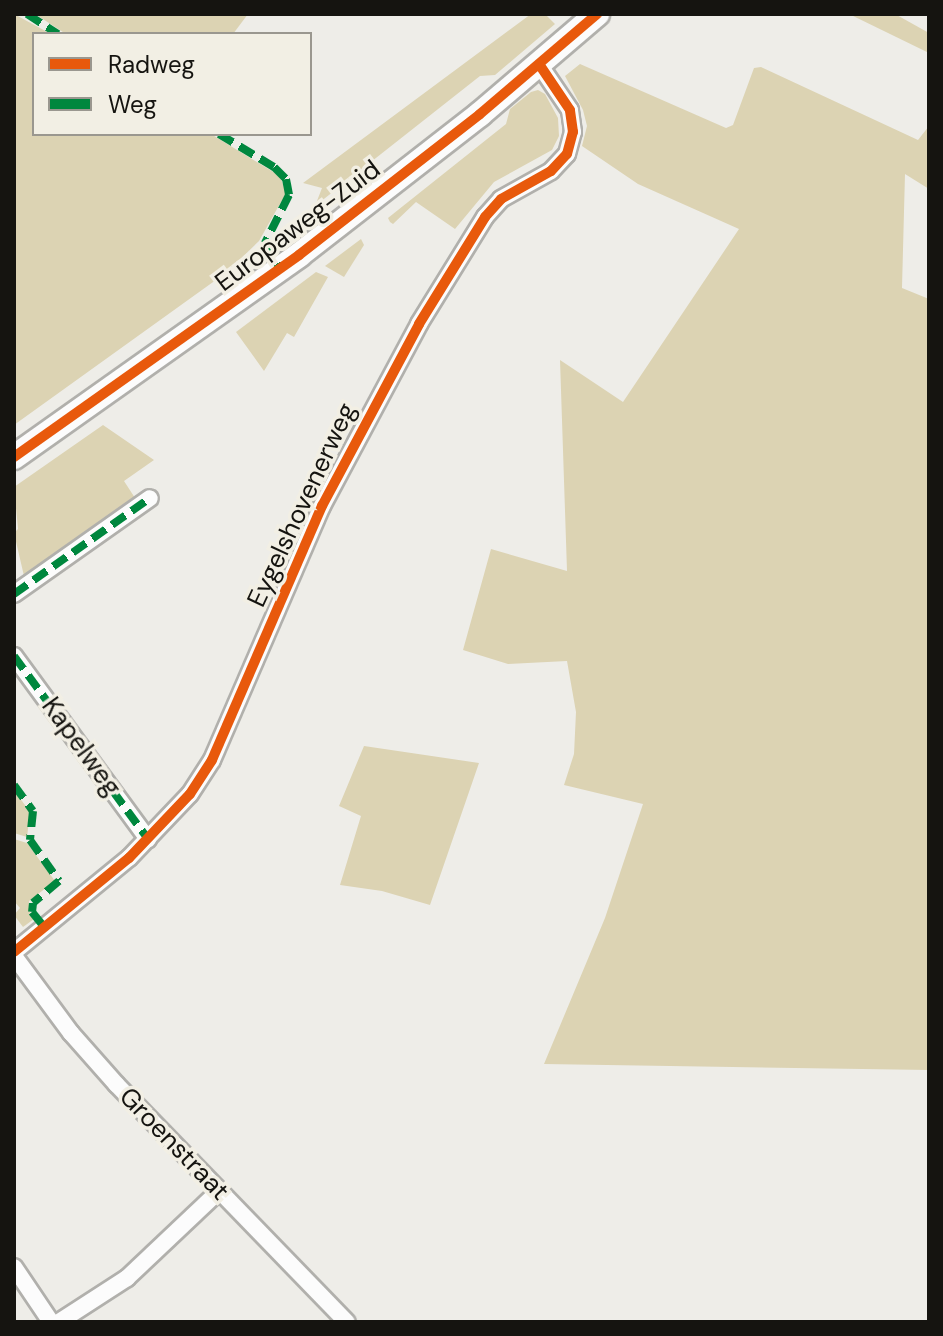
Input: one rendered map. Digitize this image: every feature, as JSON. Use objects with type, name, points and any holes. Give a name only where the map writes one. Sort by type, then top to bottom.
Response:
[{"type":"street","name":"Europaweg-Zuid","points":[[14,457],[299,255],[539,64],[597,14]]},
{"type":"street","name":"Eygelshovenerweg","points":[[14,954],[106,879],[148,839],[190,794],[212,760],[322,506],[368,414],[467,242],[501,199],[551,171],[567,154],[573,121],[561,92],[539,64]]},
{"type":"street","points":[[14,594],[150,498]]},
{"type":"street","name":"Kapelweg","points":[[14,656],[148,839]]},
{"type":"street","name":"Groenstraat","points":[[14,954],[71,1033],[347,1322]]},
{"type":"street","points":[[59,1322],[127,1278],[219,1191]]},
{"type":"street","points":[[14,1267],[51,1322]]},
{"type":"shaded area","points":[[14,14],[47,32],[32,32],[32,136],[214,136],[280,176],[286,193],[259,241],[227,272],[14,425]]},
{"type":"shaded area","points":[[35,14],[248,14],[234,32],[63,32]]},
{"type":"shaded area","points":[[531,14],[545,14],[555,24],[495,75],[480,76],[315,206],[322,188],[303,183]]},
{"type":"shaded area","points":[[849,14],[895,14],[929,33],[929,53]]},
{"type":"shaded area","points":[[580,64],[726,128],[733,125],[754,68],[761,67],[918,140],[929,126],[929,189],[905,174],[902,288],[929,299],[929,1070],[544,1064],[605,918],[643,804],[564,785],[574,754],[576,712],[567,661],[508,664],[463,650],[491,549],[567,571],[560,360],[623,402],[739,229],[638,184],[582,146],[587,126],[583,110],[565,76]]},
{"type":"shaded area","points":[[538,90],[545,94],[558,118],[559,136],[552,150],[494,182],[455,229],[416,202],[393,224],[390,222],[388,218],[506,124],[510,109]]},
{"type":"shaded area","points":[[361,239],[364,245],[344,277],[325,266]]},
{"type":"shaded area","points":[[316,272],[328,277],[294,337],[287,333],[264,371],[236,332]]},
{"type":"shaded area","points":[[103,425],[154,460],[124,481],[135,498],[24,576],[14,533],[18,529],[14,487]]},
{"type":"shaded area","points":[[364,746],[479,763],[430,905],[382,891],[340,885],[361,816],[339,806]]},
{"type":"shaded area","points":[[14,790],[30,812],[27,837],[14,833]]},
{"type":"shaded area","points":[[14,839],[27,843],[55,881],[29,901],[29,911],[34,919],[23,927],[14,915],[20,908],[14,901]]},
{"type":"marked path","points":[[27,14],[55,32]]},
{"type":"marked path","points":[[222,136],[274,167],[286,179],[289,195],[265,243],[280,269]]},
{"type":"marked path","points":[[14,594],[150,498]]},
{"type":"marked path","points":[[14,656],[148,839]]},
{"type":"marked path","points":[[14,785],[33,811],[30,840],[59,881],[33,903],[32,912],[45,928]]},
{"type":"cycle path","points":[[14,457],[299,255],[480,114],[597,14]]},
{"type":"cycle path","points":[[14,952],[129,858],[190,794],[212,760],[322,506],[419,324],[485,217],[501,199],[551,171],[567,154],[573,132],[570,110],[539,64]]}]
